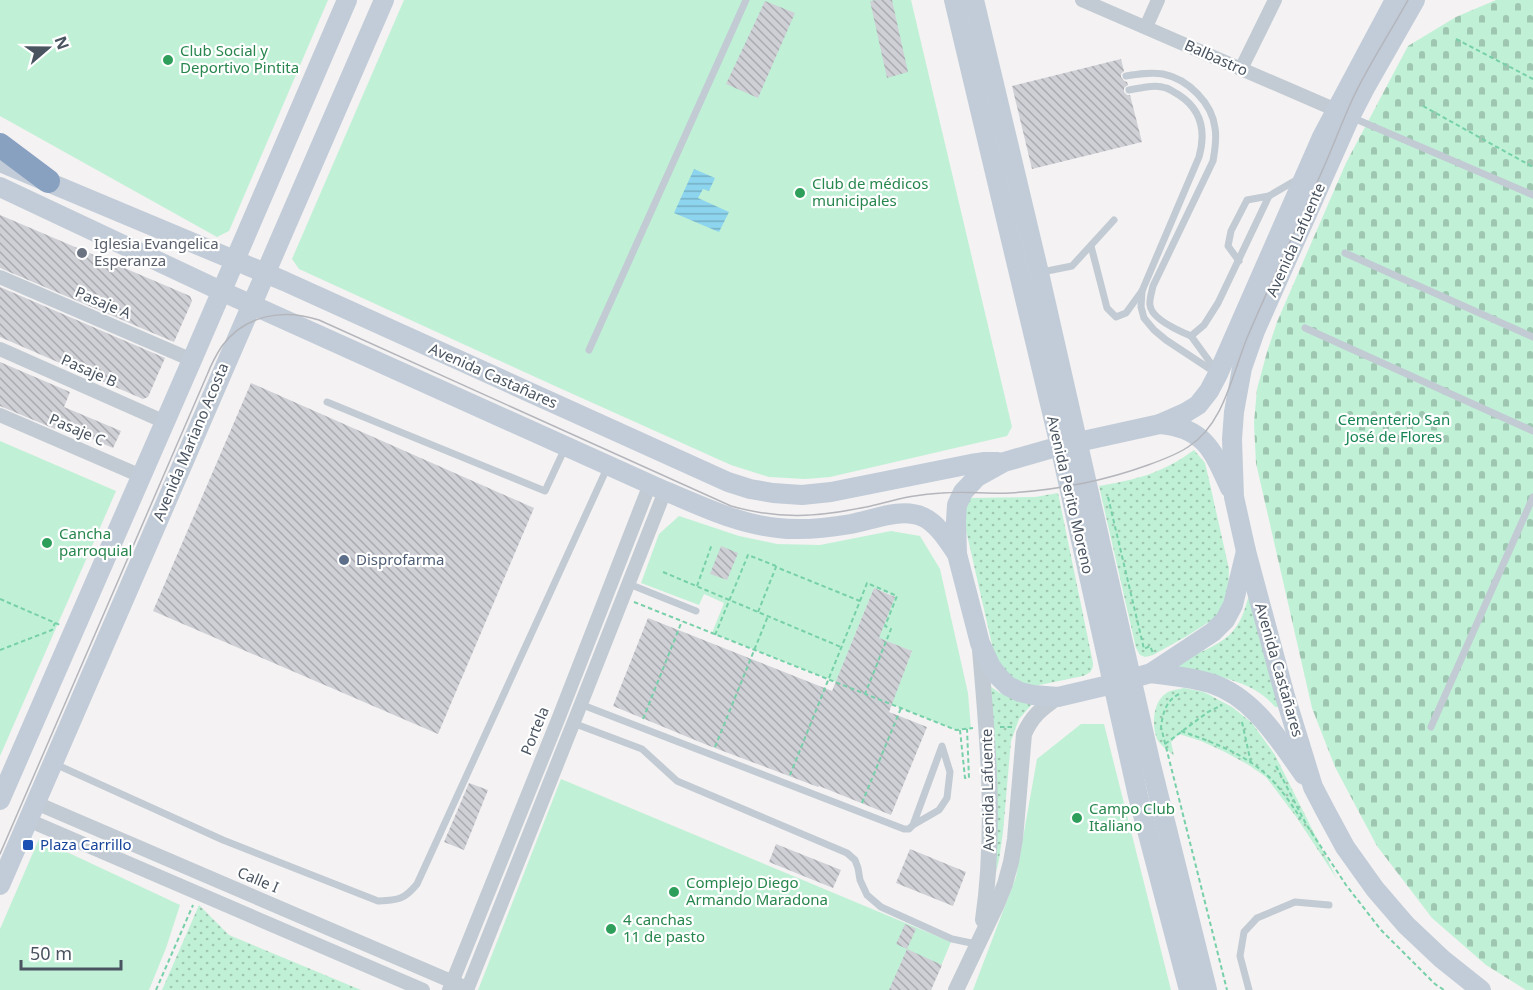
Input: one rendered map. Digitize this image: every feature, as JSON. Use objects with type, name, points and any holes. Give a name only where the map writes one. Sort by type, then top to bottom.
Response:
[{"type":"highway","points":[[0,145],[48,181]]},
{"type":"main road","name":"Avenida Mariano Acosta","points":[[0,800],[347,0]]},
{"type":"main road","name":"Avenida Mariano Acosta","points":[[0,885],[384,0]]},
{"type":"main road","name":"Avenida Perito Moreno","points":[[954,0],[1069,444],[1148,673],[1150,761],[1208,990]]},
{"type":"main road","name":"Avenida Perito Moreno","points":[[974,0],[1039,273],[1113,684],[1138,796],[1189,990]]},
{"type":"main road","name":"Avenida Lafuente","points":[[1004,462],[1069,444],[1160,424],[1198,405],[1218,374],[1305,174],[1406,3]]},
{"type":"main road","name":"Avenida Lafuente","points":[[1148,673],[1213,632],[1225,620],[1233,605],[1246,551],[1234,497],[1234,412],[1242,368],[1343,113],[1366,87],[1406,3]]},
{"type":"main road","name":"Avenida Castañares","points":[[0,162],[266,273],[728,482],[750,489],[802,495],[831,492],[971,464],[1004,462]]},
{"type":"main road","points":[[0,188],[220,291],[733,519],[752,525],[809,530],[905,513],[912,514],[929,520],[957,554]]},
{"type":"main road","points":[[124,246],[137,218]]},
{"type":"main road","name":"Avenida Lafuente","points":[[1160,424],[1184,428],[1200,437],[1218,462],[1234,497]]},
{"type":"main road","points":[[1004,462],[976,477],[963,492],[957,505],[957,554],[980,643],[991,667],[1008,686],[1020,692],[1058,697],[1148,673]]},
{"type":"main road","name":"Avenida Castañares","points":[[1246,551],[1285,696],[1313,787]]},
{"type":"main road","name":"Avenida Castañares","points":[[1148,673],[1211,683],[1250,706],[1266,723],[1313,787],[1345,847],[1375,889],[1406,925],[1442,959],[1481,990]]},
{"type":"street","name":"Balbastro","points":[[1082,0],[1343,113]]},
{"type":"street","points":[[1146,27],[1158,0]]},
{"type":"street","points":[[1241,69],[1275,0]]},
{"type":"street","points":[[0,194],[23,198]]},
{"type":"street","name":"Pasaje A","points":[[0,276],[192,360]]},
{"type":"street","name":"Pasaje B","points":[[0,349],[165,422]]},
{"type":"street","name":"Pasaje C","points":[[0,415],[141,476]]},
{"type":"street","points":[[467,989],[629,584],[658,487]]},
{"type":"street","name":"Portela","points":[[451,986],[566,698],[658,487]]},
{"type":"street","name":"Avenida Lafuente","points":[[978,940],[988,887],[990,855],[987,727],[980,643]]},
{"type":"street","name":"Avenida Lafuente","points":[[956,990],[997,904],[1011,862],[1024,734],[1029,722],[1039,710],[1058,697]]},
{"type":"street","points":[[32,811],[199,892],[423,990]]},
{"type":"street","name":"Calle I","points":[[32,811],[451,986],[467,989]]},
{"type":"lane","points":[[589,350],[746,0]]},
{"type":"lane","points":[[1126,76],[1155,73],[1181,81],[1194,90],[1210,110],[1216,142],[1213,161],[1154,286],[1150,305],[1155,316],[1191,336],[1218,374]]},
{"type":"lane","points":[[1090,246],[1107,308],[1116,317],[1126,313],[1142,291],[1203,144],[1202,129],[1194,110],[1187,101],[1166,88],[1151,86],[1129,90]]},
{"type":"lane","points":[[1343,113],[1533,195]]},
{"type":"lane","points":[[1239,261],[1228,246],[1231,231],[1247,200],[1269,196],[1305,174]]},
{"type":"lane","points":[[1191,336],[1204,325],[1218,303],[1269,196]]},
{"type":"lane","points":[[1039,273],[1072,267],[1114,220]]},
{"type":"lane","points":[[1345,253],[1533,337]]},
{"type":"lane","points":[[1142,291],[1141,306],[1144,318],[1154,330],[1218,374]]},
{"type":"lane","points":[[1305,328],[1533,431]]},
{"type":"lane","points":[[327,402],[545,491],[566,446]]},
{"type":"lane","points":[[52,763],[234,844],[378,900],[401,899],[409,894],[417,884],[608,465]]},
{"type":"lane","points":[[1431,727],[1533,497]]},
{"type":"lane","points":[[629,584],[696,611]]},
{"type":"lane","points":[[566,698],[904,830],[909,829],[939,810],[947,798],[950,771],[942,746],[913,825]]},
{"type":"lane","points":[[559,717],[642,749],[677,781],[847,853],[855,860],[867,895],[881,907],[952,939],[978,940]]},
{"type":"lane","points":[[1249,990],[1240,956],[1244,932],[1257,918],[1295,902],[1329,905]]},
{"type":"path","points":[[1456,39],[1533,79]]},
{"type":"path","points":[[1423,106],[1533,166]]},
{"type":"path","points":[[1106,489],[1143,649],[1150,646],[1148,673]]},
{"type":"path","points":[[697,586],[712,544]]},
{"type":"path","points":[[715,635],[748,555],[860,601]]},
{"type":"path","points":[[758,612],[776,567]]},
{"type":"path","points":[[663,572],[841,647]]},
{"type":"path","points":[[786,784],[867,583],[897,596],[885,626],[891,629],[865,694]]},
{"type":"path","points":[[623,598],[956,730],[987,727],[1027,728]]},
{"type":"path","points":[[0,599],[73,631]]},
{"type":"path","points":[[712,755],[768,616]]},
{"type":"path","points":[[639,727],[682,621]]},
{"type":"path","points":[[0,650],[52,630],[55,623]]},
{"type":"path","points":[[1181,693],[1172,698],[1166,706],[1161,727],[1227,990]]},
{"type":"path","points":[[1165,744],[1208,712],[1223,705],[1213,701]]},
{"type":"path","points":[[858,812],[901,708]]},
{"type":"path","points":[[1247,725],[1242,718],[1251,763]]},
{"type":"path","points":[[960,730],[965,778],[969,778],[967,729]]},
{"type":"path","points":[[1181,731],[1210,742],[1251,763],[1271,779],[1381,930],[1435,984],[1444,990]]},
{"type":"path","points":[[1276,765],[1306,824]]},
{"type":"path","points":[[156,990],[199,892]]},
{"type":"green space","name":"Club Social y Deportivo Pintita","points":[[0,0],[328,0],[229,231],[217,237],[0,116]]},
{"type":"green space","points":[[404,0],[911,0],[1012,427],[1007,436],[830,477],[805,479],[769,477],[731,465],[299,269],[292,259]]},
{"type":"green space","name":"Cementerio San José de Flores","points":[[1496,0],[1533,0],[1533,990],[1526,990],[1486,965],[1432,918],[1377,846],[1335,767],[1312,708],[1256,463],[1254,423],[1257,389],[1277,322],[1346,163],[1408,46],[1456,17]]},
{"type":"green space","name":"Cancha parroquial","points":[[0,441],[116,491],[0,756]]},
{"type":"green space","points":[[1194,450],[1205,463],[1209,480],[1229,569],[1228,596],[1215,618],[1153,655],[1145,657],[1140,655],[1136,648],[1099,486],[1126,481],[1160,470]]},
{"type":"green space","points":[[1058,493],[1093,666],[1088,674],[1083,676],[1030,687],[1005,675],[993,649],[963,517],[970,498],[1035,497]]},
{"type":"green space","points":[[679,516],[739,536],[777,544],[820,545],[891,531],[920,536],[940,569],[968,693],[971,729],[956,730],[891,704],[912,651],[878,638],[895,596],[874,588],[836,682],[712,633],[724,603],[704,594],[699,605],[641,583],[659,534]]},
{"type":"green space","points":[[1249,596],[1279,703],[1278,707],[1256,691],[1233,680],[1176,666],[1216,645],[1230,634],[1240,620]]},
{"type":"green space","points":[[988,684],[1009,697],[1034,702],[1019,719],[1011,741],[1003,832],[992,888]]},
{"type":"green space","points":[[1184,688],[1204,692],[1232,707],[1252,723],[1275,755],[1337,879],[1297,818],[1266,777],[1223,751],[1179,734],[1171,742],[1174,756],[1162,746],[1157,739],[1154,726],[1157,705],[1164,694]]},
{"type":"green space","name":"Campo Club Italiano","points":[[1081,724],[1104,724],[1171,990],[973,990],[1016,877],[1037,759]]},
{"type":"green space","name":"Complejo Diego Armando Maradona","points":[[561,779],[951,942],[931,990],[478,990]]},
{"type":"green space","points":[[39,839],[180,905],[149,990],[0,990],[0,929]]},
{"type":"green space","points":[[199,905],[229,935],[361,990],[162,990]]},
{"type":"water","points":[[694,169],[715,178],[709,191],[703,189],[698,198],[729,212],[719,232],[674,213]]},
{"type":"building","points":[[892,0],[908,72],[887,78],[870,1]]},
{"type":"building","points":[[765,1],[795,13],[758,98],[726,84]]},
{"type":"building","points":[[1121,59],[1124,71],[1121,77],[1128,85],[1124,88],[1124,92],[1130,95],[1142,142],[1032,169],[1012,86]]},
{"type":"building","points":[[0,215],[190,296],[192,301],[174,342],[0,268]]},
{"type":"building","points":[[0,287],[165,358],[148,397],[143,399],[0,337]]},
{"type":"building","points":[[0,362],[70,392],[64,407],[121,431],[113,448],[57,424],[55,429],[0,406]]},
{"type":"building","name":"Disprofarma","points":[[251,383],[534,508],[438,734],[153,611]]},
{"type":"building","points":[[721,546],[738,553],[727,580],[710,574]]},
{"type":"building","points":[[874,588],[895,597],[879,638],[912,651],[889,712],[927,727],[891,815],[707,745],[613,706],[648,618],[832,691]]},
{"type":"building","points":[[469,783],[488,790],[464,850],[444,842]]},
{"type":"building","points":[[776,844],[841,870],[833,888],[769,862]]},
{"type":"building","points":[[910,849],[966,872],[953,906],[896,883]]},
{"type":"building","points":[[905,924],[916,929],[907,949],[896,944]]},
{"type":"building","points":[[907,949],[942,965],[931,990],[889,990]]},
{"type":"tram line","points":[[0,854],[210,368],[222,346],[242,327],[253,321],[279,315],[305,316],[319,320],[731,506],[766,513],[815,515],[922,495],[951,492],[1027,492],[1114,476],[1174,455],[1188,447],[1200,437],[1219,412],[1247,338],[1353,98],[1408,0]]},
{"type":"place","name":"Club Social y Deportivo Pintita","points":[[168,60]]},
{"type":"place","name":"Club de médicos municipales","points":[[800,193]]},
{"type":"place","name":"Iglesia Evangelica Esperanza","points":[[82,253]]},
{"type":"place","name":"Cancha parroquial","points":[[47,543]]},
{"type":"place","name":"Disprofarma","points":[[344,560]]},
{"type":"place","name":"Campo Club Italiano","points":[[1077,818]]},
{"type":"place","name":"Plaza Carrillo","points":[[28,845]]},
{"type":"place","name":"Complejo Diego Armando Maradona","points":[[674,892]]},
{"type":"place","name":"4 canchas 11 de pasto","points":[[611,929]]}]
